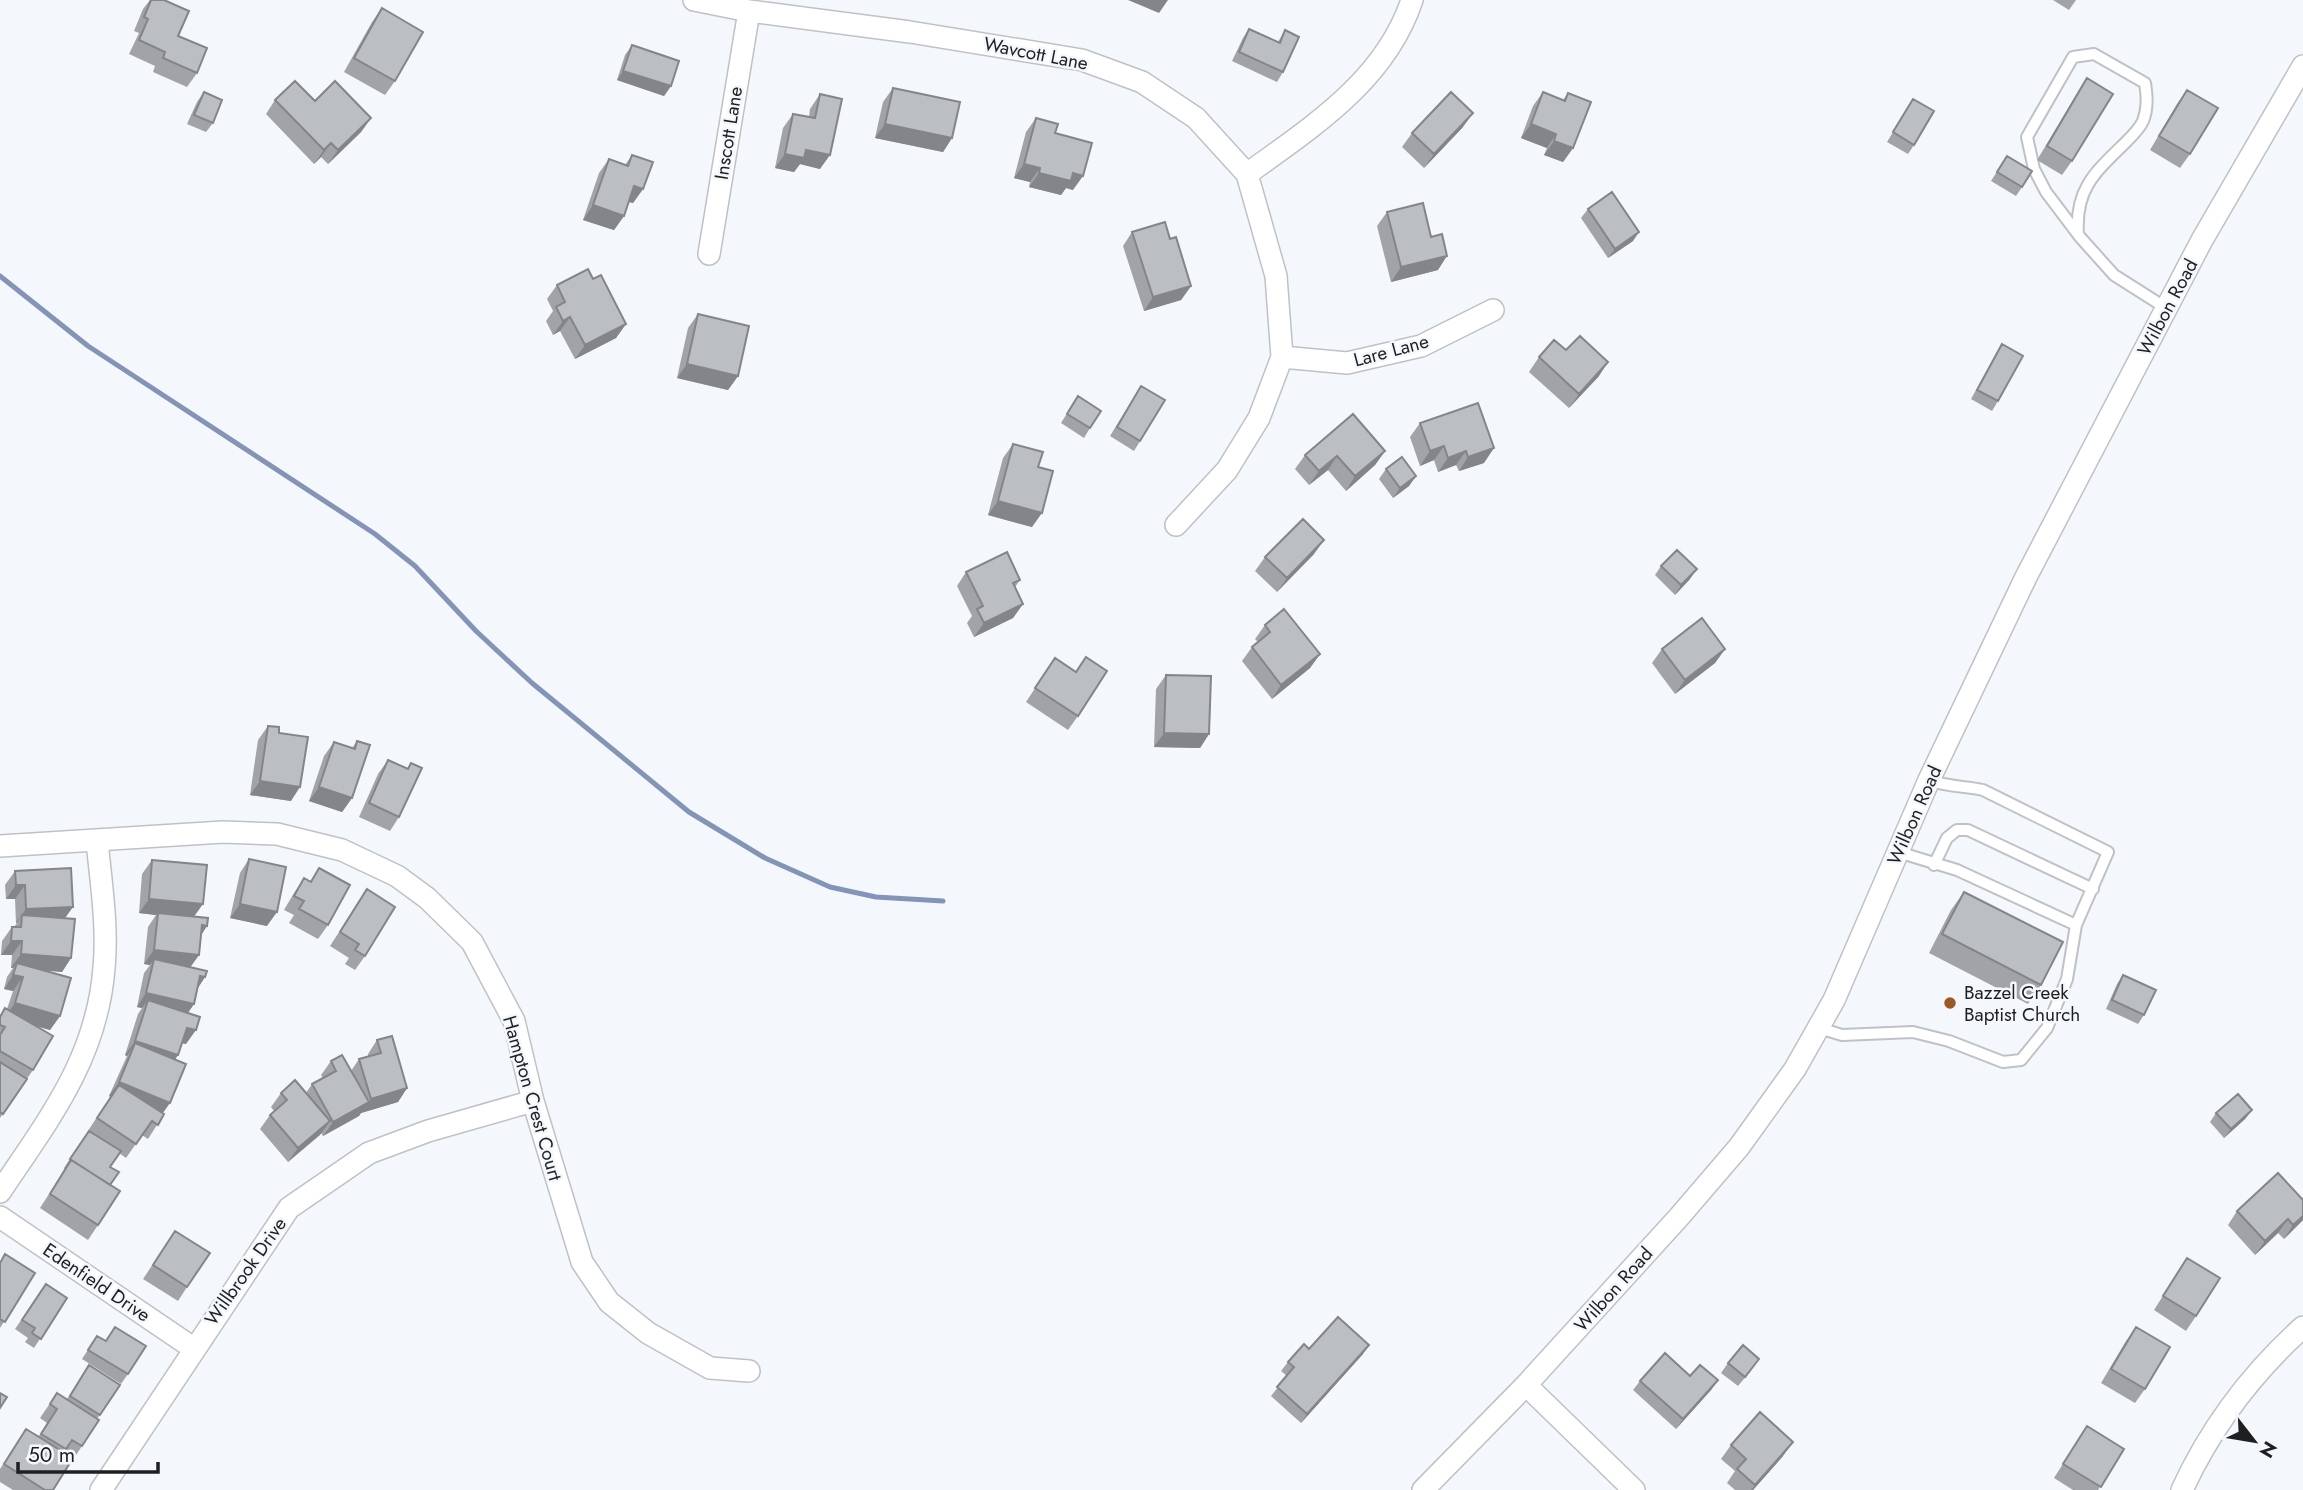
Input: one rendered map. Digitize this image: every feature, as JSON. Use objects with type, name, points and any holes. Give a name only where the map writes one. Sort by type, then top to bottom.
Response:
[{"type":"street","name":"Wavcott Lane","points":[[694,0],[749,11],[924,34],[1082,60],[1142,82],[1196,118],[1247,174],[1276,276],[1282,358],[1259,418],[1227,470],[1176,525]]},
{"type":"street","points":[[1247,174],[1326,116],[1374,71],[1403,27],[1412,0]]},
{"type":"street","name":"Inscott Lane","points":[[709,254],[749,11]]},
{"type":"street","name":"Wilbon Road","points":[[1423,1490],[1526,1385],[1740,1147],[1771,1106],[1834,1000],[1929,780],[2026,576],[2166,308],[2303,66]]},
{"type":"street","name":"Lare Lane","points":[[1282,358],[1348,363],[1421,346],[1493,310]]},
{"type":"street","name":"Hampton Crest Court","points":[[0,846],[223,832],[277,834],[342,850],[397,876],[426,898],[472,942],[514,1021],[533,1101],[582,1262],[609,1302],[648,1333],[710,1368],[749,1371]]},
{"type":"street","points":[[0,1192],[61,1101],[79,1069],[93,1030],[100,998],[105,945],[97,841]]},
{"type":"street","name":"Willbrook Drive","points":[[101,1490],[193,1348],[289,1208],[369,1153],[428,1131],[533,1101]]},
{"type":"street","name":"Edenfield Drive","points":[[0,1217],[193,1348]]},
{"type":"street","points":[[2182,1490],[2213,1433],[2241,1391],[2303,1327]]},
{"type":"street","points":[[1526,1385],[1634,1490]]},
{"type":"lane","points":[[2078,234],[2076,212],[2083,191],[2099,169],[2142,123],[2147,102],[2145,83],[2094,54],[2073,57],[2028,137],[2034,169],[2046,192],[2078,234],[2114,275],[2166,308]]},
{"type":"lane","points":[[1819,1028],[1842,1035],[1913,1032],[1949,1041],[2004,1062],[2021,1060],[2047,1028],[2067,979],[2076,925],[2109,852],[1983,790],[1961,785],[1946,786],[1929,780]]},
{"type":"lane","points":[[1934,865],[1947,838],[1957,830],[1968,830],[2092,889]]},
{"type":"lane","points":[[1898,852],[1957,870],[2076,925]]},
{"type":"building","points":[[151,0],[164,0],[189,11],[178,36],[207,48],[197,73],[163,58],[165,52],[139,40],[148,19],[144,17]]},
{"type":"building","points":[[382,8],[423,32],[395,81],[354,58]]},
{"type":"building","points":[[1249,29],[1280,43],[1285,30],[1299,37],[1283,72],[1239,52]]},
{"type":"building","points":[[632,45],[679,61],[671,86],[623,71]]},
{"type":"building","points":[[2087,78],[2113,94],[2072,161],[2047,146]]},
{"type":"building","points":[[295,81],[315,101],[335,81],[371,118],[338,150],[331,143],[324,150],[275,100]]},
{"type":"building","points":[[893,88],[960,102],[952,138],[885,124]]},
{"type":"building","points":[[2187,90],[2218,108],[2190,154],[2159,136]]},
{"type":"building","points":[[204,92],[222,100],[213,123],[194,115]]},
{"type":"building","points":[[1451,92],[1473,113],[1434,154],[1412,133]]},
{"type":"building","points":[[1543,92],[1565,101],[1568,93],[1591,102],[1573,148],[1554,141],[1556,134],[1531,124]]},
{"type":"building","points":[[820,94],[842,99],[830,155],[806,150],[804,158],[785,154],[793,114],[815,118]]},
{"type":"building","points":[[1913,99],[1934,111],[1914,145],[1893,132]]},
{"type":"building","points":[[1036,118],[1058,124],[1055,133],[1092,143],[1083,176],[1073,173],[1071,181],[1039,173],[1040,168],[1024,164]]},
{"type":"building","points":[[632,155],[653,162],[643,189],[634,186],[624,216],[593,205],[609,159],[628,166]]},
{"type":"building","points":[[2007,156],[2032,171],[2022,187],[1997,172]]},
{"type":"building","points":[[1612,192],[1639,232],[1615,249],[1588,209]]},
{"type":"building","points":[[1423,203],[1431,237],[1442,234],[1447,256],[1401,267],[1387,212]]},
{"type":"building","points":[[1165,222],[1170,239],[1176,237],[1191,286],[1153,297],[1132,232]]},
{"type":"building","points":[[588,269],[593,279],[601,275],[626,324],[585,345],[570,317],[563,321],[556,307],[565,302],[557,285]]},
{"type":"building","points":[[698,314],[749,326],[738,376],[687,364]]},
{"type":"building","points":[[1580,336],[1608,362],[1579,394],[1539,357],[1554,340],[1566,350]]},
{"type":"building","points":[[2002,344],[2023,356],[1998,401],[1977,390]]},
{"type":"building","points":[[1141,386],[1165,400],[1140,441],[1117,427]]},
{"type":"building","points":[[1078,396],[1101,411],[1090,428],[1067,414]]},
{"type":"building","points":[[1478,403],[1494,448],[1468,457],[1466,451],[1448,458],[1444,446],[1430,451],[1420,423]]},
{"type":"building","points":[[1353,414],[1385,451],[1355,476],[1337,456],[1319,471],[1305,455]]},
{"type":"building","points":[[1013,444],[1043,452],[1038,467],[1053,471],[1042,513],[998,501]]},
{"type":"building","points":[[1402,457],[1416,476],[1400,488],[1386,469]]},
{"type":"building","points":[[1303,519],[1324,540],[1287,578],[1265,557]]},
{"type":"building","points":[[1677,550],[1697,569],[1681,585],[1661,566]]},
{"type":"building","points":[[1007,552],[1020,580],[1013,583],[1023,604],[984,623],[977,609],[983,606],[966,572]]},
{"type":"building","points":[[1284,609],[1320,654],[1281,685],[1252,647],[1270,632],[1265,625]]},
{"type":"building","points":[[1702,618],[1725,649],[1685,680],[1662,649]]},
{"type":"building","points":[[1086,657],[1107,671],[1078,716],[1035,688],[1055,658],[1076,672]]},
{"type":"building","points":[[1166,675],[1211,676],[1209,734],[1164,733]]},
{"type":"building","points":[[268,726],[279,727],[279,733],[308,737],[300,787],[260,781]]},
{"type":"building","points":[[357,741],[370,745],[352,798],[319,787],[334,742],[355,749]]},
{"type":"building","points":[[388,760],[408,769],[411,763],[422,768],[399,817],[369,803]]},
{"type":"building","points":[[249,859],[286,867],[277,912],[240,904]]},
{"type":"building","points":[[152,860],[207,865],[203,904],[149,899]]},
{"type":"building","points":[[71,868],[73,907],[26,909],[25,885],[16,885],[15,871]]},
{"type":"building","points":[[319,868],[350,885],[328,925],[299,909],[304,901],[294,896],[304,878],[311,882]]},
{"type":"building","points":[[367,889],[395,907],[365,956],[355,950],[359,944],[340,932]]},
{"type":"building","points":[[1964,892],[2063,942],[2041,985],[1942,934]]},
{"type":"building","points":[[158,913],[208,918],[207,926],[202,925],[199,955],[154,950]]},
{"type":"building","points":[[22,915],[75,919],[71,958],[21,954],[22,941],[11,941],[12,927],[21,927]]},
{"type":"building","points":[[154,959],[207,971],[205,977],[200,976],[194,1004],[146,993]]},
{"type":"building","points":[[17,963],[71,978],[60,1016],[15,1003],[23,977],[13,975]]},
{"type":"building","points":[[2123,975],[2156,990],[2144,1015],[2112,1000]]},
{"type":"building","points":[[148,1000],[200,1017],[196,1030],[187,1028],[178,1055],[135,1041]]},
{"type":"building","points":[[5,1008],[53,1036],[33,1070],[0,1051],[0,1035],[5,1027],[0,1025],[0,1017]]},
{"type":"building","points":[[392,1036],[407,1088],[371,1099],[359,1059],[381,1053],[377,1040]]},
{"type":"building","points":[[135,1043],[186,1064],[170,1103],[119,1082]]},
{"type":"building","points":[[342,1055],[369,1102],[333,1122],[312,1084],[336,1071],[331,1061]]},
{"type":"building","points":[[0,1062],[27,1079],[3,1114],[0,1112]]},
{"type":"building","points":[[295,1080],[330,1121],[298,1148],[270,1115],[287,1100],[281,1093]]},
{"type":"building","points":[[119,1085],[164,1114],[158,1125],[152,1121],[136,1144],[97,1118]]},
{"type":"building","points":[[2238,1094],[2252,1110],[2231,1129],[2216,1113]]},
{"type":"building","points":[[89,1131],[121,1151],[110,1167],[119,1172],[110,1185],[70,1159]]},
{"type":"building","points":[[71,1160],[120,1191],[98,1225],[50,1194]]},
{"type":"building","points":[[2278,1173],[2303,1200],[2303,1216],[2293,1225],[2288,1219],[2265,1241],[2237,1211]]},
{"type":"building","points":[[175,1231],[210,1253],[187,1287],[153,1265]]},
{"type":"building","points":[[5,1254],[35,1273],[5,1322],[0,1319],[0,1263]]},
{"type":"building","points":[[2187,1258],[2220,1278],[2196,1316],[2163,1296]]},
{"type":"building","points":[[46,1284],[67,1298],[41,1339],[32,1333],[35,1328],[22,1320]]},
{"type":"building","points":[[1338,1317],[1369,1345],[1307,1414],[1277,1387],[1294,1367],[1288,1362],[1304,1344],[1309,1349]]},
{"type":"building","points":[[115,1327],[146,1346],[128,1374],[88,1350],[97,1336],[106,1341]]},
{"type":"building","points":[[2136,1327],[2170,1347],[2145,1389],[2111,1369]]},
{"type":"building","points":[[1743,1345],[1759,1359],[1745,1377],[1728,1363]]},
{"type":"building","points":[[1665,1353],[1690,1376],[1700,1365],[1718,1380],[1683,1419],[1640,1381]]},
{"type":"building","points":[[89,1365],[120,1385],[100,1415],[70,1396]]},
{"type":"building","points":[[0,1393],[7,1397],[0,1408]]},
{"type":"building","points":[[57,1393],[99,1420],[82,1446],[72,1440],[66,1449],[41,1434],[57,1409],[50,1404]]},
{"type":"building","points":[[1760,1412],[1793,1442],[1755,1485],[1737,1469],[1746,1459],[1731,1445]]},
{"type":"building","points":[[2087,1426],[2124,1449],[2101,1487],[2063,1464]]},
{"type":"building","points":[[26,1429],[73,1458],[53,1490],[45,1490],[4,1464]]},
{"type":"waterway","points":[[0,276],[88,346],[375,534],[415,566],[476,631],[532,683],[689,812],[765,858],[830,887],[876,897],[943,901]]},
{"type":"place","name":"Bazzel Creek Baptist Church","points":[[1950,1003]]}]
